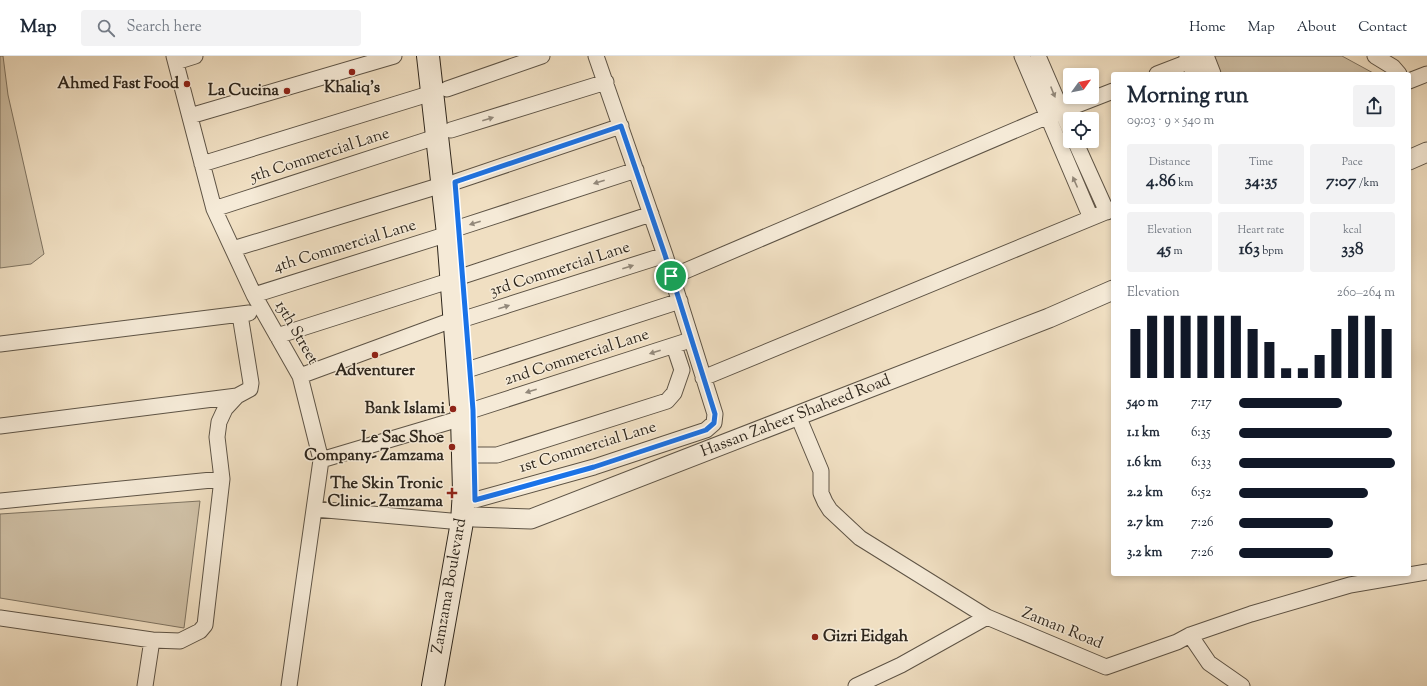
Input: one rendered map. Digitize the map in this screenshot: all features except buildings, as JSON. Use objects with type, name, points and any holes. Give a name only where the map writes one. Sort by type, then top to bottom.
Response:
[{"type":"main road","name":"Zamzama Boulevard","points":[[428,56],[439,91],[444,134],[468,414],[474,455],[470,513],[445,686]]},
{"type":"main road","name":"Zamzama Boulevard","points":[[439,91],[443,56]]},
{"type":"main road","name":"Zamzama Boulevard","points":[[433,686],[470,513],[464,492],[470,369],[461,319]]},
{"type":"street","points":[[175,59],[195,56]]},
{"type":"street","points":[[190,116],[394,56]]},
{"type":"street","points":[[202,164],[439,91],[542,56]]},
{"type":"street","points":[[596,56],[665,255],[703,378],[1110,210],[1079,148]]},
{"type":"street","points":[[1022,56],[1046,117],[1091,218]]},
{"type":"street","points":[[1038,56],[1063,116]]},
{"type":"street","points":[[1375,56],[1393,67],[1397,72]]},
{"type":"street","name":"15th Street","points":[[175,59],[214,209],[262,311],[300,376],[321,460],[289,686]]},
{"type":"street","points":[[1163,72],[1197,61],[1209,72]]},
{"type":"street","points":[[1411,80],[1427,74]]},
{"type":"street","name":"5th Commercial Lane","points":[[214,209],[606,82]]},
{"type":"street","points":[[671,276],[1046,117],[1111,92]]},
{"type":"street","points":[[233,249],[448,183],[621,126]]},
{"type":"street","points":[[1411,159],[1427,152]]},
{"type":"street","name":"4th Commercial Lane","points":[[254,295],[636,170]]},
{"type":"street","points":[[277,336],[651,214]]},
{"type":"street","name":"3rd Commercial Lane","points":[[300,376],[461,319],[665,255]]},
{"type":"street","name":"Hassan Zaheer Shaheed Road","points":[[470,513],[531,519],[1049,318],[1111,291]]},
{"type":"street","points":[[470,369],[680,301]]},
{"type":"street","points":[[0,344],[262,311]]},
{"type":"street","points":[[0,618],[152,640],[180,641],[200,631],[205,625],[222,479],[217,437],[219,422],[225,409],[237,396],[250,389],[251,383],[240,314]]},
{"type":"street","name":"2nd Commercial Lane","points":[[321,460],[468,414],[692,340]]},
{"type":"street","points":[[474,455],[496,455],[668,401],[674,393],[682,370],[674,346]]},
{"type":"street","name":"1st Commercial Lane","points":[[470,513],[594,467],[711,427],[716,418],[703,378]]},
{"type":"street","points":[[0,426],[237,396]]},
{"type":"street","name":"Zaman Road","points":[[798,416],[821,471],[821,493],[830,510],[860,538],[986,617],[1106,667],[1177,642],[1190,635],[1251,614],[1350,585],[1403,576]]},
{"type":"street","points":[[0,501],[222,479]]},
{"type":"street","points":[[315,509],[470,513]]},
{"type":"street","name":"Zaman Road","points":[[1411,575],[1427,572]]},
{"type":"street","points":[[856,686],[901,665],[986,617]]},
{"type":"street","points":[[1190,635],[1209,663],[1242,686]]},
{"type":"street","points":[[145,686],[152,640]]},
{"type":"shaded area","points":[[0,56],[3,56],[8,95],[44,254],[31,264],[0,268]]},
{"type":"shaded area","points":[[1213,56],[1342,56],[1371,72],[1219,72]]},
{"type":"shaded area","points":[[200,501],[184,628],[0,598],[0,514]]},
{"type":"place","name":"Khaliq's","points":[[352,72]]},
{"type":"place","name":"Ahmed Fast Food","points":[[187,84]]},
{"type":"place","name":"La Cucina","points":[[287,91]]},
{"type":"place","name":"Adventurer","points":[[375,355]]},
{"type":"place","name":"Bank Islami","points":[[453,409]]},
{"type":"place","name":"Le Sac Shoe Company- Zamzama","points":[[452,447]]},
{"type":"place","name":"The Skin Tronic Clinic- Zamzama","points":[[452,493]]},
{"type":"place","name":"Gizri Eidgah","points":[[815,637]]},
{"type":"route","points":[[621,126],[671,276],[715,414],[716,418],[711,427],[706,430],[594,467],[475,500],[473,410],[467,318],[455,182],[621,126]]}]
